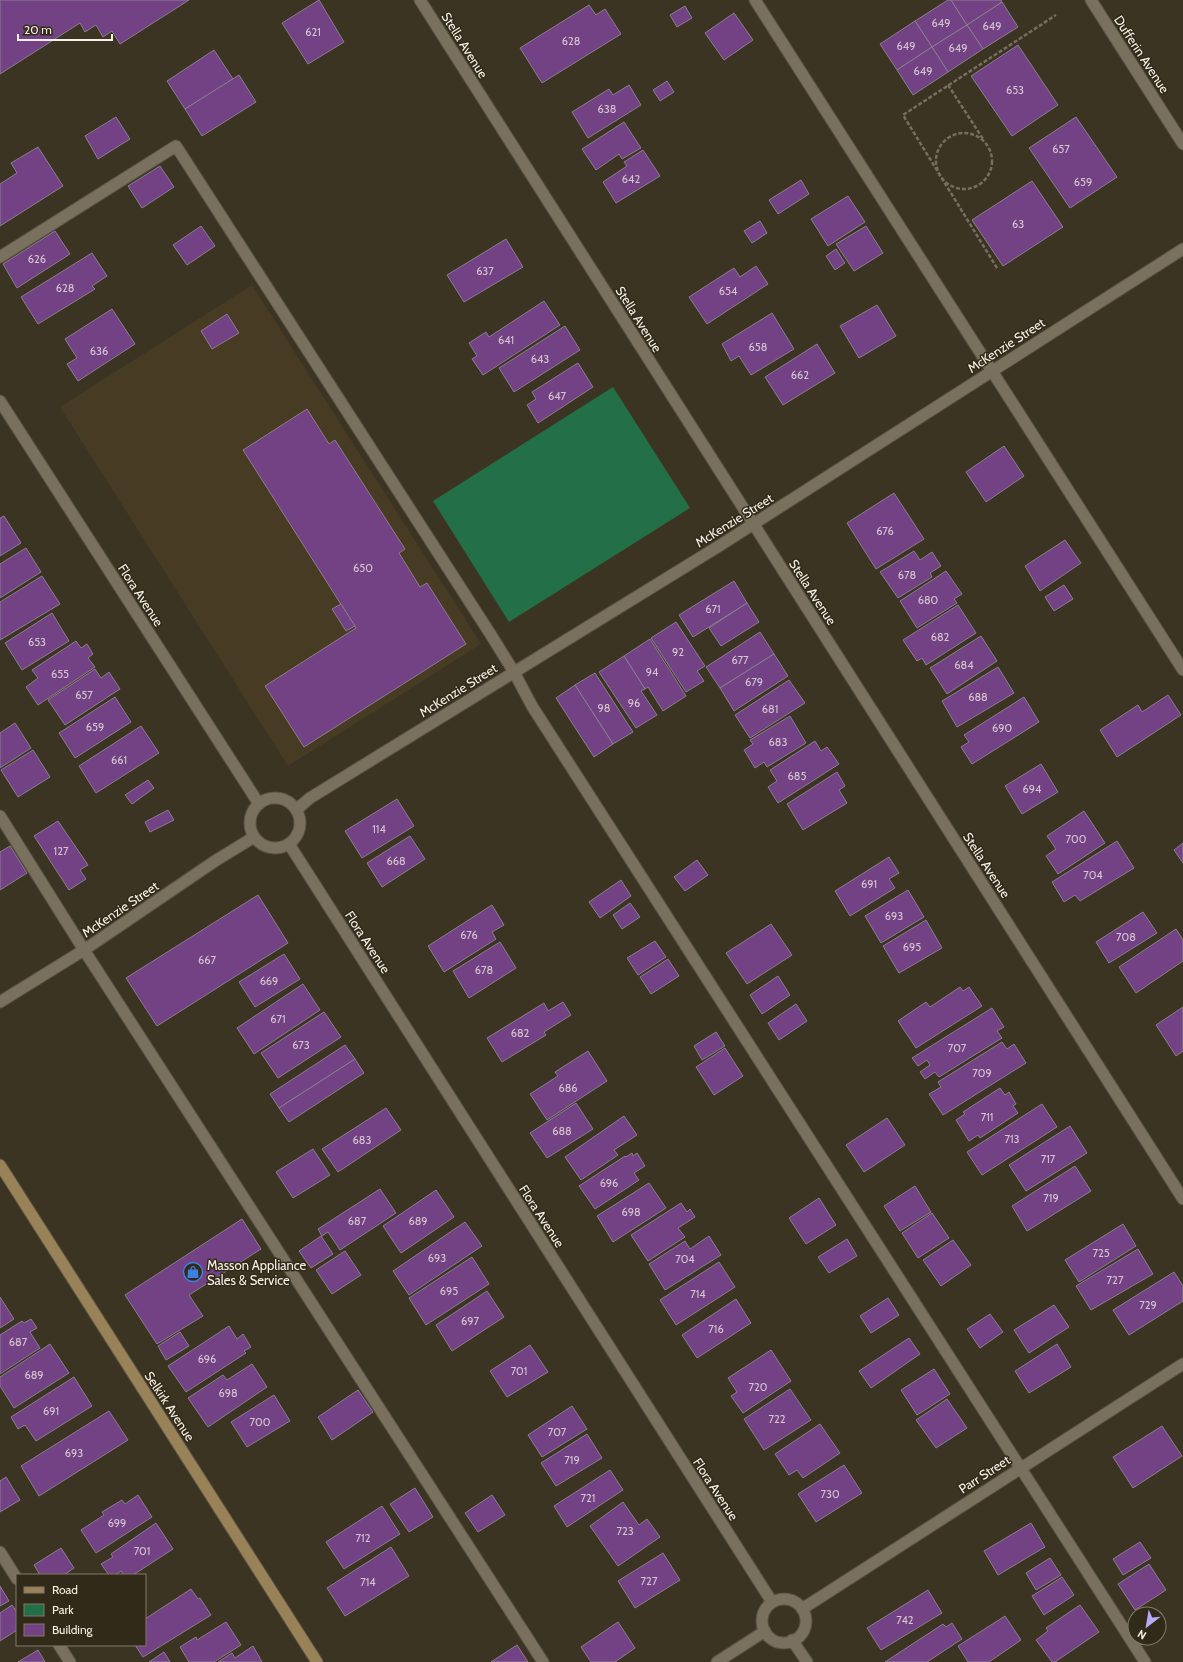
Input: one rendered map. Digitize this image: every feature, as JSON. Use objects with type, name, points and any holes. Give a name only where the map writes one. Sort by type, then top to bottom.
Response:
[{"type":"main road","name":"Selkirk Avenue","points":[[0,1165],[317,1662]]},
{"type":"street","name":"Stella Avenue","points":[[420,0],[1183,1199]]},
{"type":"street","points":[[755,0],[1183,670]]},
{"type":"street","name":"Dufferin Avenue","points":[[1091,0],[1183,144]]},
{"type":"street","points":[[0,257],[176,146],[514,672],[532,706],[1145,1662]]},
{"type":"street","name":"McKenzie Street","points":[[296,810],[310,798],[753,525],[1183,248]]},
{"type":"street","name":"Flora Avenue","points":[[0,401],[259,804]]},
{"type":"street","points":[[277,798],[286,800],[296,810],[299,818],[299,828],[297,834],[289,844],[280,848],[271,848],[262,845],[254,837],[250,830],[250,821],[253,810],[259,804],[268,799],[277,798]]},
{"type":"street","points":[[0,816],[84,950],[543,1662]]},
{"type":"street","name":"McKenzie Street","points":[[0,1002],[84,950],[215,860],[254,837]]},
{"type":"street","name":"Flora Avenue","points":[[289,844],[772,1602]]},
{"type":"street","name":"Parr Street","points":[[802,1609],[1183,1364]]},
{"type":"street","points":[[0,1552],[16,1577]]},
{"type":"street","points":[[786,1599],[796,1603],[802,1609],[805,1616],[805,1626],[798,1637],[792,1640],[779,1642],[768,1637],[764,1631],[762,1616],[766,1607],[772,1602],[786,1599]]},
{"type":"street","points":[[717,1662],[764,1631]]},
{"type":"street","points":[[792,1640],[807,1662]]},
{"type":"street","points":[[61,1646],[70,1662]]},
{"type":"path","points":[[997,268],[903,115],[1056,15]]},
{"type":"path","points":[[948,86],[990,148],[992,156],[990,170],[983,182],[975,187],[957,188],[942,178],[938,169],[938,152],[942,144],[949,137],[967,133],[976,135],[984,140]]},
{"type":"shaded area","points":[[252,285],[481,644],[288,766],[60,407]]},
{"type":"green space","points":[[613,387],[690,508],[509,622],[433,501]]},
{"type":"building","points":[[0,0],[189,0],[120,44],[112,31],[103,37],[96,25],[85,32],[80,23],[0,74]]},
{"type":"building","points":[[319,0],[344,42],[308,64],[282,23]]},
{"type":"building","points":[[948,0],[951,0],[967,25],[932,47],[915,21]]},
{"type":"building","points":[[951,0],[1001,0],[1002,2],[967,25]]},
{"type":"building","points":[[1002,2],[1018,27],[983,49],[967,25]]},
{"type":"building","points":[[589,5],[596,15],[605,9],[621,34],[542,83],[520,48]]},
{"type":"building","points":[[685,6],[692,18],[677,27],[670,15]]},
{"type":"building","points":[[734,13],[753,40],[724,60],[705,33]]},
{"type":"building","points":[[915,21],[932,47],[897,70],[880,44]]},
{"type":"building","points":[[967,25],[983,49],[948,72],[932,47]]},
{"type":"building","points":[[1018,45],[1058,105],[1012,136],[971,76]]},
{"type":"building","points":[[932,47],[948,72],[913,95],[897,70]]},
{"type":"building","points":[[214,50],[233,79],[185,109],[167,81]]},
{"type":"building","points":[[239,75],[256,102],[202,136],[185,109]]},
{"type":"building","points":[[667,81],[674,92],[660,101],[653,90]]},
{"type":"building","points":[[629,85],[641,105],[588,138],[572,112],[609,89],[613,95]]},
{"type":"building","points":[[116,117],[130,139],[98,159],[85,136]]},
{"type":"building","points":[[1076,117],[1117,177],[1070,208],[1029,148]]},
{"type":"building","points":[[624,122],[641,148],[622,159],[619,154],[596,170],[582,149]]},
{"type":"building","points":[[38,147],[63,186],[0,226],[0,184],[17,173],[11,163]]},
{"type":"building","points":[[643,150],[660,176],[616,203],[603,182],[627,166],[624,162]]},
{"type":"building","points":[[160,166],[174,187],[142,208],[128,186]]},
{"type":"building","points":[[801,180],[809,194],[778,214],[769,200]]},
{"type":"building","points":[[1032,181],[1063,227],[1003,266],[972,220]]},
{"type":"building","points":[[848,196],[865,222],[828,246],[811,219]]},
{"type":"building","points":[[760,221],[767,233],[752,243],[744,231]]},
{"type":"building","points":[[201,226],[215,246],[187,265],[173,245]]},
{"type":"building","points":[[866,226],[883,253],[854,271],[836,244]]},
{"type":"building","points":[[55,231],[70,254],[17,288],[3,264]]},
{"type":"building","points":[[506,239],[523,267],[464,302],[447,275]]},
{"type":"building","points":[[836,249],[845,263],[835,270],[826,256]]},
{"type":"building","points":[[92,253],[107,276],[92,286],[95,289],[38,324],[21,297]]},
{"type":"building","points":[[756,266],[768,284],[707,324],[689,297],[734,268],[740,277]]},
{"type":"building","points":[[544,301],[560,325],[483,375],[472,359],[477,356],[469,343],[486,332],[489,337]]},
{"type":"building","points":[[877,305],[896,336],[859,358],[840,326]]},
{"type":"building","points":[[112,309],[135,344],[78,381],[67,364],[77,358],[65,339]]},
{"type":"building","points":[[772,313],[794,349],[751,375],[739,356],[731,361],[722,344]]},
{"type":"building","points":[[227,314],[239,333],[212,349],[201,331]]},
{"type":"building","points":[[565,326],[580,350],[514,392],[499,368]]},
{"type":"building","points":[[817,344],[835,373],[783,405],[765,377]]},
{"type":"building","points":[[578,363],[593,387],[538,423],[527,405],[536,399],[532,392]]},
{"type":"building","points":[[307,409],[329,444],[335,440],[405,549],[399,553],[420,587],[427,583],[466,644],[304,747],[265,686],[356,628],[243,450]]},
{"type":"building","points":[[1004,446],[1024,476],[986,502],[966,472]]},
{"type":"building","points":[[894,493],[924,539],[876,569],[847,523]]},
{"type":"building","points":[[4,516],[21,543],[0,556],[0,518]]},
{"type":"building","points":[[1065,540],[1081,563],[1040,591],[1025,566]]},
{"type":"building","points":[[26,548],[41,572],[0,598],[0,564]]},
{"type":"building","points":[[914,551],[920,560],[932,552],[941,566],[930,573],[932,577],[898,598],[880,572]]},
{"type":"building","points":[[946,571],[962,594],[954,599],[957,603],[917,628],[900,601]]},
{"type":"building","points":[[42,576],[60,604],[0,640],[0,602]]},
{"type":"building","points":[[734,581],[747,603],[693,637],[679,615]]},
{"type":"building","points":[[1064,585],[1073,599],[1054,611],[1045,597]]},
{"type":"building","points":[[747,603],[759,622],[721,646],[709,628]]},
{"type":"building","points":[[341,604],[355,626],[346,631],[332,609]]},
{"type":"building","points":[[958,605],[976,633],[926,665],[922,658],[917,661],[903,640]]},
{"type":"building","points":[[52,613],[69,641],[22,670],[5,643]]},
{"type":"building","points":[[676,622],[705,666],[697,671],[704,681],[686,692],[651,638]]},
{"type":"building","points":[[760,632],[774,654],[720,688],[706,667]]},
{"type":"building","points":[[981,636],[997,661],[947,694],[930,668]]},
{"type":"building","points":[[650,639],[686,696],[663,711],[648,687],[645,689],[624,656]]},
{"type":"building","points":[[76,641],[81,648],[87,644],[93,654],[88,658],[95,667],[38,705],[26,687],[38,678],[32,670]]},
{"type":"building","points":[[774,654],[788,676],[734,711],[720,688]]},
{"type":"building","points":[[624,656],[645,689],[641,691],[657,715],[636,728],[599,672]]},
{"type":"building","points":[[998,667],[1014,693],[957,727],[942,701]]},
{"type":"building","points":[[95,669],[101,678],[109,672],[120,689],[65,725],[48,700]]},
{"type":"building","points":[[595,673],[633,732],[613,744],[575,685]]},
{"type":"building","points":[[789,680],[805,703],[750,738],[735,715]]},
{"type":"building","points":[[575,685],[613,744],[594,757],[556,698]]},
{"type":"building","points":[[1168,695],[1181,715],[1117,757],[1100,730],[1138,705],[1142,712]]},
{"type":"building","points":[[115,697],[131,722],[75,758],[59,733]]},
{"type":"building","points":[[1024,697],[1039,722],[972,764],[961,747],[969,742],[964,735]]},
{"type":"building","points":[[790,716],[806,743],[767,767],[764,762],[755,768],[744,750],[753,744],[750,740]]},
{"type":"building","points":[[15,723],[31,748],[0,768],[0,733]]},
{"type":"building","points":[[141,726],[159,753],[96,793],[79,766]]},
{"type":"building","points":[[815,741],[821,751],[827,747],[839,764],[778,803],[768,787],[777,781],[770,770]]},
{"type":"building","points":[[33,750],[50,777],[18,797],[1,770]]},
{"type":"building","points":[[1041,764],[1058,792],[1022,814],[1005,786]]},
{"type":"building","points":[[837,772],[845,786],[839,790],[847,803],[803,830],[787,804]]},
{"type":"building","points":[[148,780],[154,788],[132,804],[125,795]]},
{"type":"building","points":[[397,799],[414,826],[362,858],[345,831]]},
{"type":"building","points":[[168,810],[174,820],[150,832],[145,822]]},
{"type":"building","points":[[1084,811],[1105,843],[1058,874],[1046,856],[1056,849],[1047,836]]},
{"type":"building","points":[[58,821],[88,865],[80,870],[86,879],[69,890],[34,836]]},
{"type":"building","points":[[410,836],[425,859],[382,887],[367,863]]},
{"type":"building","points":[[1117,841],[1134,868],[1080,901],[1075,895],[1064,902],[1052,882]]},
{"type":"building","points":[[1183,843],[1183,863],[1174,850]]},
{"type":"building","points":[[10,846],[27,873],[0,890],[0,852]]},
{"type":"building","points":[[889,857],[899,873],[889,879],[895,888],[850,916],[835,891]]},
{"type":"building","points":[[697,860],[708,875],[685,891],[674,877]]},
{"type":"building","points":[[621,880],[631,896],[600,918],[589,902]]},
{"type":"building","points":[[908,890],[924,917],[881,943],[865,916]]},
{"type":"building","points":[[258,895],[288,943],[157,1026],[126,978]]},
{"type":"building","points":[[630,903],[640,917],[622,929],[613,915]]},
{"type":"building","points":[[492,905],[504,925],[492,932],[496,939],[444,972],[428,946]]},
{"type":"building","points":[[1143,912],[1157,933],[1109,963],[1096,942]]},
{"type":"building","points":[[926,920],[942,948],[899,973],[883,946]]},
{"type":"building","points":[[771,924],[792,955],[747,984],[726,953]]},
{"type":"building","points":[[1176,929],[1183,940],[1183,961],[1136,993],[1119,967]]},
{"type":"building","points":[[655,941],[666,957],[638,975],[627,958]]},
{"type":"building","points":[[500,942],[516,968],[469,998],[453,971]]},
{"type":"building","points":[[284,954],[300,979],[255,1007],[239,982]]},
{"type":"building","points":[[668,959],[679,976],[651,994],[640,977]]},
{"type":"building","points":[[778,976],[790,995],[762,1014],[750,995]]},
{"type":"building","points":[[303,984],[320,1010],[254,1054],[237,1028]]},
{"type":"building","points":[[960,987],[963,991],[969,987],[982,1006],[916,1048],[898,1021],[926,1002],[930,1007]]},
{"type":"building","points":[[563,1002],[571,1015],[544,1032],[546,1035],[502,1062],[487,1038],[544,1003],[548,1011]]},
{"type":"building","points":[[796,1004],[807,1021],[779,1040],[768,1023]]},
{"type":"building","points":[[1183,1007],[1183,1051],[1176,1056],[1156,1025]]},
{"type":"building","points":[[992,1008],[1004,1027],[997,1031],[1002,1038],[939,1077],[935,1072],[925,1079],[920,1072],[930,1065],[927,1060],[918,1066],[912,1058]]},
{"type":"building","points":[[324,1012],[341,1037],[278,1078],[261,1053]]},
{"type":"building","points":[[716,1032],[725,1046],[702,1060],[694,1046]]},
{"type":"building","points":[[1002,1042],[1007,1049],[1014,1044],[1026,1063],[943,1115],[929,1094],[941,1087],[938,1082]]},
{"type":"building","points":[[345,1045],[355,1059],[279,1108],[270,1094]]},
{"type":"building","points":[[725,1048],[743,1076],[714,1095],[696,1067]]},
{"type":"building","points":[[588,1051],[607,1081],[547,1120],[530,1094],[558,1076],[555,1072]]},
{"type":"building","points":[[355,1059],[364,1073],[289,1122],[279,1108]]},
{"type":"building","points":[[1000,1088],[1005,1095],[1009,1092],[1016,1104],[1013,1106],[1018,1113],[980,1138],[978,1135],[969,1141],[956,1120],[965,1114],[963,1112]]},
{"type":"building","points":[[576,1103],[593,1129],[547,1158],[530,1133]]},
{"type":"building","points":[[1042,1104],[1057,1127],[982,1175],[967,1152]]},
{"type":"building","points":[[386,1108],[401,1130],[338,1172],[322,1149]]},
{"type":"building","points":[[624,1116],[637,1135],[614,1150],[618,1155],[581,1180],[565,1157]]},
{"type":"building","points":[[887,1118],[905,1145],[864,1172],[846,1145]]},
{"type":"building","points":[[1070,1126],[1087,1153],[1026,1191],[1009,1165]]},
{"type":"building","points":[[313,1149],[330,1175],[293,1198],[276,1172]]},
{"type":"building","points":[[632,1153],[633,1156],[637,1153],[645,1166],[634,1173],[639,1180],[595,1209],[579,1186]]},
{"type":"building","points":[[1075,1166],[1091,1191],[1027,1231],[1012,1206]]},
{"type":"building","points":[[649,1183],[666,1208],[613,1242],[597,1216]]},
{"type":"building","points":[[915,1186],[931,1212],[900,1231],[884,1206]]},
{"type":"building","points":[[380,1189],[396,1213],[340,1250],[328,1232],[322,1236],[318,1229]]},
{"type":"building","points":[[436,1190],[454,1217],[401,1253],[383,1226]]},
{"type":"building","points":[[819,1198],[836,1225],[806,1244],[789,1218]]},
{"type":"building","points":[[681,1203],[687,1212],[690,1209],[695,1217],[678,1228],[685,1237],[648,1261],[631,1235]]},
{"type":"building","points":[[932,1213],[949,1238],[918,1258],[902,1233]]},
{"type":"building","name":"Masson Appliance Sales & Service","points":[[242,1219],[261,1249],[189,1295],[203,1316],[157,1344],[125,1295]]},
{"type":"building","points":[[465,1222],[482,1246],[409,1295],[393,1271]]},
{"type":"building","points":[[1123,1224],[1136,1246],[1079,1282],[1065,1260]]},
{"type":"building","points":[[321,1236],[333,1254],[311,1268],[299,1251]]},
{"type":"building","points":[[709,1236],[721,1255],[665,1290],[649,1264],[685,1241],[690,1249]]},
{"type":"building","points":[[847,1239],[857,1256],[829,1273],[818,1257]]},
{"type":"building","points":[[953,1240],[971,1265],[941,1286],[923,1260]]},
{"type":"building","points":[[1138,1249],[1153,1274],[1091,1310],[1076,1286]]},
{"type":"building","points":[[345,1251],[361,1275],[332,1294],[316,1270]]},
{"type":"building","points":[[472,1257],[489,1284],[426,1325],[409,1298]]},
{"type":"building","points":[[719,1262],[735,1287],[676,1325],[660,1300]]},
{"type":"building","points":[[1174,1272],[1183,1286],[1183,1301],[1129,1335],[1113,1310]]},
{"type":"building","points":[[487,1291],[504,1317],[452,1351],[436,1325]]},
{"type":"building","points":[[0,1297],[14,1319],[0,1328]]},
{"type":"building","points":[[888,1298],[899,1315],[871,1333],[860,1316]]},
{"type":"building","points":[[736,1299],[751,1323],[697,1358],[682,1335]]},
{"type":"building","points":[[1054,1305],[1069,1327],[1029,1353],[1014,1330]]},
{"type":"building","points":[[990,1314],[1003,1332],[980,1348],[967,1329]]},
{"type":"building","points":[[31,1319],[37,1328],[30,1332],[40,1348],[0,1374],[0,1335],[22,1321],[24,1323]]},
{"type":"building","points":[[229,1326],[237,1339],[243,1334],[251,1347],[244,1351],[246,1353],[186,1392],[168,1366]]},
{"type":"building","points":[[180,1332],[189,1346],[166,1360],[158,1346]]},
{"type":"building","points":[[909,1338],[920,1354],[871,1388],[859,1371]]},
{"type":"building","points":[[50,1344],[69,1373],[14,1408],[0,1386],[0,1377]]},
{"type":"building","points":[[1057,1344],[1071,1367],[1029,1393],[1015,1371]]},
{"type":"building","points":[[530,1345],[548,1372],[507,1397],[490,1371]]},
{"type":"building","points":[[771,1350],[791,1381],[743,1413],[731,1396],[737,1392],[728,1378]]},
{"type":"building","points":[[252,1364],[267,1387],[208,1427],[188,1398],[223,1375],[227,1380]]},
{"type":"building","points":[[934,1369],[950,1394],[917,1415],[901,1390]]},
{"type":"building","points":[[74,1377],[92,1406],[36,1441],[25,1425],[18,1429],[11,1417]]},
{"type":"building","points":[[790,1389],[811,1420],[764,1450],[744,1419]]},
{"type":"building","points":[[358,1390],[373,1412],[332,1440],[318,1417]]},
{"type":"building","points":[[274,1395],[290,1421],[247,1447],[231,1422]]},
{"type":"building","points":[[947,1399],[967,1428],[936,1448],[916,1420]]},
{"type":"building","points":[[572,1406],[587,1429],[542,1457],[528,1435]]},
{"type":"building","points":[[109,1411],[128,1440],[39,1496],[21,1466]]},
{"type":"building","points":[[820,1424],[840,1453],[803,1478],[797,1470],[789,1475],[775,1454]]},
{"type":"building","points":[[1162,1426],[1182,1456],[1133,1488],[1113,1457]]},
{"type":"building","points":[[587,1434],[602,1458],[556,1486],[541,1463]]},
{"type":"building","points":[[844,1465],[862,1493],[816,1522],[798,1494]]},
{"type":"building","points":[[610,1470],[623,1490],[567,1527],[554,1506]]},
{"type":"building","points":[[6,1477],[20,1500],[0,1512],[0,1481]]},
{"type":"building","points":[[415,1488],[433,1517],[409,1532],[390,1504]]},
{"type":"building","points":[[138,1495],[152,1517],[96,1553],[81,1530],[104,1515],[102,1512],[122,1500],[125,1504]]},
{"type":"building","points":[[492,1495],[505,1515],[478,1532],[465,1513]]},
{"type":"building","points":[[623,1502],[639,1525],[647,1519],[660,1537],[618,1566],[590,1526]]},
{"type":"building","points":[[382,1506],[400,1534],[344,1569],[326,1542]]},
{"type":"building","points":[[156,1523],[173,1549],[135,1574],[123,1574],[121,1571],[116,1574],[108,1574],[101,1564],[113,1557],[111,1554]]},
{"type":"building","points":[[1031,1523],[1045,1547],[998,1575],[984,1551]]},
{"type":"building","points":[[1140,1542],[1151,1558],[1123,1575],[1113,1559]]},
{"type":"building","points":[[391,1547],[409,1576],[345,1616],[327,1588]]},
{"type":"building","points":[[61,1548],[74,1568],[65,1574],[39,1574],[34,1565]]},
{"type":"building","points":[[663,1553],[680,1580],[635,1608],[618,1581]]},
{"type":"building","points":[[1050,1558],[1061,1575],[1036,1590],[1026,1573]]},
{"type":"building","points":[[1149,1564],[1166,1590],[1141,1606],[1132,1606],[1118,1584]]},
{"type":"building","points":[[1062,1577],[1074,1595],[1044,1615],[1032,1596]]},
{"type":"building","points":[[0,1586],[9,1601],[0,1606]]},
{"type":"building","points":[[191,1589],[198,1599],[200,1598],[211,1615],[143,1657],[136,1646],[146,1646],[146,1618]]},
{"type":"building","points":[[928,1590],[942,1613],[881,1650],[867,1628]]},
{"type":"building","points":[[12,1605],[16,1611],[16,1631],[0,1641],[0,1613]]},
{"type":"building","points":[[1080,1605],[1099,1632],[1055,1662],[1052,1662],[1036,1640],[1048,1631],[1046,1628]]},
{"type":"building","points":[[1005,1616],[1021,1640],[989,1662],[968,1662],[958,1646]]},
{"type":"building","points":[[226,1622],[241,1645],[214,1662],[189,1662],[180,1647],[196,1637],[197,1640]]},
{"type":"building","points":[[618,1622],[635,1648],[615,1662],[591,1662],[581,1647]]},
{"type":"building","points":[[952,1623],[962,1639],[927,1662],[885,1662],[943,1624],[946,1627]]},
{"type":"building","points":[[517,1645],[528,1662],[491,1662]]},
{"type":"building","points":[[253,1646],[262,1662],[218,1662],[232,1653],[235,1658]]},
{"type":"building","points":[[38,1650],[45,1662],[18,1662]]},
{"type":"building","points":[[164,1652],[170,1662],[149,1662]]},
{"type":"place","name":"Masson Appliance Sales & Service","points":[[193,1272]]}]
